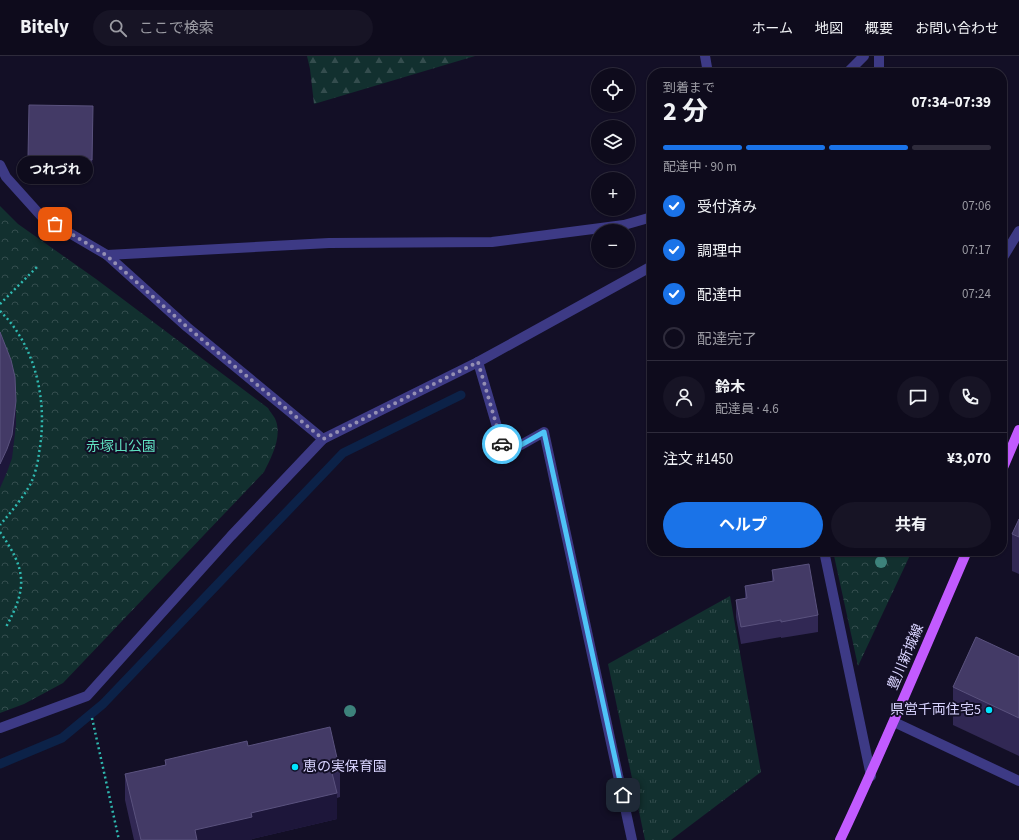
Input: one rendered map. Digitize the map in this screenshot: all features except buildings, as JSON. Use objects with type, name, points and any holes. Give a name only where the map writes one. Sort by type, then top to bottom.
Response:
[{"type":"main road","points":[[1007,458],[1019,430]]},
{"type":"main road","name":"豊川新城線","points":[[840,840],[894,722],[965,556]]},
{"type":"street","points":[[705,56],[707,68]]},
{"type":"street","points":[[852,68],[864,56]]},
{"type":"street","points":[[879,56],[879,68]]},
{"type":"street","points":[[0,165],[6,177],[42,217],[106,255],[187,327],[323,439]]},
{"type":"street","points":[[106,255],[329,243],[492,242],[624,225],[647,218]]},
{"type":"street","points":[[1007,251],[1019,231]]},
{"type":"street","points":[[0,728],[87,696],[232,536],[323,439],[478,362],[647,269]]},
{"type":"street","points":[[478,362],[505,454],[544,432],[632,840]]},
{"type":"street","points":[[825,556],[870,776]]},
{"type":"street","points":[[894,722],[1019,780]]},
{"type":"path","points":[[0,304],[37,267]]},
{"type":"path","points":[[0,311],[9,320],[20,336],[30,356],[37,377],[41,397],[43,425],[37,465],[31,482],[0,525]]},
{"type":"path","points":[[0,532],[16,556],[22,582],[16,609],[6,627]]},
{"type":"path","points":[[87,696],[119,840]]},
{"type":"green space","points":[[307,56],[475,56],[314,104]]},
{"type":"green space","name":"赤塚山公園","points":[[0,206],[18,224],[96,279],[268,408],[275,419],[278,434],[275,448],[264,472],[63,683],[24,704],[0,713]]},
{"type":"green space","points":[[834,556],[910,556],[858,666]]},
{"type":"green space","points":[[730,596],[761,772],[671,840],[645,840],[608,664]]},
{"type":"waterway","points":[[0,764],[62,738],[103,704],[343,453],[461,395]]},
{"type":"way so far","points":[[55,224],[106,255],[187,327],[323,439],[478,362],[502,444]]},
{"type":"place","name":"つれづれ","points":[[55,224]]},
{"type":"place","name":"県営千両住宅5","points":[[989,710]]},
{"type":"place","name":"恵の実保育園","points":[[295,767]]},
{"type":"route","points":[[502,444],[505,454],[544,432],[623,795]]}]
